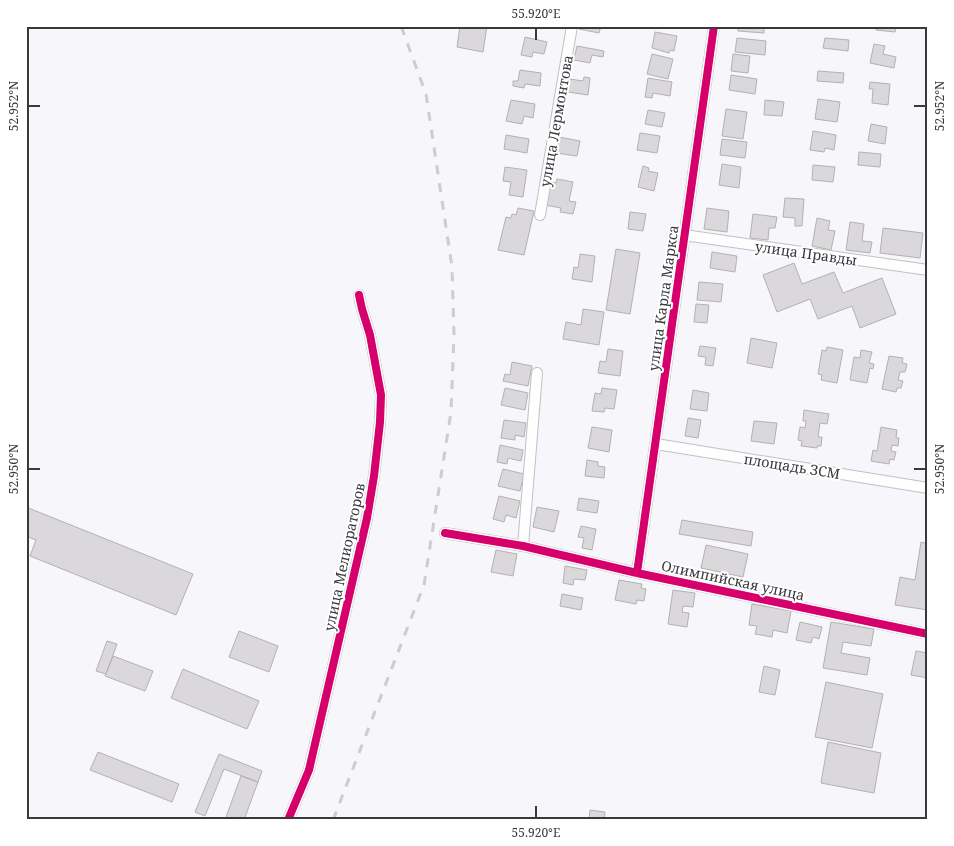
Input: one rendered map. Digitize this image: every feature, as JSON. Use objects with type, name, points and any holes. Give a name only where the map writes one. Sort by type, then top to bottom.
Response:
[{"type":"street","name":"улица Лермонтова","points":[[540,215],[572,26]]},
{"type":"street","name":"улица Карла Маркса","points":[[637,573],[714,26]]},
{"type":"street","name":"улица Правды","points":[[684,235],[928,270]]},
{"type":"street","name":"улица Мелиораторов","points":[[288,820],[309,770],[367,518],[374,476],[381,395],[370,335],[360,295]]},
{"type":"street","points":[[523,546],[537,373]]},
{"type":"street","name":"площадь ЗСМ","points":[[656,444],[928,488]]},
{"type":"street","name":"Олимпийская улица","points":[[445,533],[523,546],[637,573],[928,634]]},
{"type":"building","points":[[460,26],[487,26],[483,52],[457,47]]},
{"type":"building","points":[[580,26],[601,26],[599,33],[579,29]]},
{"type":"building","points":[[738,26],[764,26],[764,33],[738,31]]},
{"type":"building","points":[[877,26],[896,26],[895,32],[876,30]]},
{"type":"building","points":[[655,32],[677,36],[674,51],[670,50],[669,53],[652,48]]},
{"type":"building","points":[[525,37],[547,42],[544,54],[533,52],[532,57],[521,55]]},
{"type":"building","points":[[737,38],[766,41],[765,55],[735,52]]},
{"type":"building","points":[[825,38],[849,40],[848,51],[823,48]]},
{"type":"building","points":[[874,44],[885,46],[883,54],[896,57],[894,68],[870,63]]},
{"type":"building","points":[[577,46],[604,51],[603,57],[592,55],[590,63],[574,60]]},
{"type":"building","points":[[652,54],[673,59],[668,79],[647,74]]},
{"type":"building","points":[[733,54],[750,56],[748,73],[731,71]]},
{"type":"building","points":[[520,70],[541,73],[540,86],[525,84],[524,88],[513,86],[513,81],[518,81]]},
{"type":"building","points":[[818,71],[844,73],[843,83],[817,81]]},
{"type":"building","points":[[731,75],[757,79],[755,94],[729,90]]},
{"type":"building","points":[[584,77],[590,78],[588,95],[568,92],[570,79],[583,81]]},
{"type":"building","points":[[648,78],[672,82],[670,96],[653,93],[652,98],[645,97]]},
{"type":"building","points":[[870,82],[890,84],[888,105],[872,103],[873,89],[869,89]]},
{"type":"building","points":[[818,99],[840,102],[837,122],[815,119]]},
{"type":"building","points":[[511,100],[535,104],[533,118],[524,116],[522,124],[506,121]]},
{"type":"building","points":[[765,100],[784,102],[782,116],[764,115]]},
{"type":"building","points":[[726,109],[747,112],[743,139],[722,136]]},
{"type":"building","points":[[648,110],[665,113],[662,127],[645,124]]},
{"type":"building","points":[[871,124],[887,127],[885,144],[868,141]]},
{"type":"building","points":[[813,131],[836,135],[834,150],[825,148],[824,152],[810,150]]},
{"type":"building","points":[[640,133],[660,136],[657,153],[637,150]]},
{"type":"building","points":[[506,135],[529,139],[527,153],[504,149]]},
{"type":"building","points":[[559,137],[580,141],[577,156],[556,153]]},
{"type":"building","points":[[722,139],[747,142],[745,158],[720,155]]},
{"type":"building","points":[[859,152],[881,154],[880,167],[858,165]]},
{"type":"building","points":[[722,164],[741,167],[739,188],[719,185]]},
{"type":"building","points":[[813,165],[835,167],[833,182],[812,180]]},
{"type":"building","points":[[643,166],[649,168],[648,171],[658,173],[654,191],[638,187]]},
{"type":"building","points":[[505,167],[527,170],[523,197],[509,195],[511,182],[503,181]]},
{"type":"building","points":[[557,179],[573,182],[569,201],[576,202],[573,214],[560,212],[561,208],[545,205],[550,182],[556,183]]},
{"type":"building","points":[[785,198],[804,199],[802,226],[795,226],[795,218],[783,217]]},
{"type":"building","points":[[518,208],[534,211],[524,255],[498,250],[506,217],[511,218],[512,214],[516,215]]},
{"type":"building","points":[[707,208],[729,211],[727,232],[704,229]]},
{"type":"building","points":[[630,212],[646,214],[643,231],[628,229]]},
{"type":"building","points":[[753,214],[777,217],[775,228],[769,228],[768,240],[750,238]]},
{"type":"building","points":[[817,218],[830,221],[828,230],[835,231],[831,250],[812,246]]},
{"type":"building","points":[[850,222],[864,224],[862,241],[872,242],[870,253],[846,250]]},
{"type":"building","points":[[883,228],[923,233],[920,258],[880,253]]},
{"type":"building","points":[[616,249],[640,253],[630,314],[606,310]]},
{"type":"building","points":[[712,252],[737,256],[735,272],[710,268]]},
{"type":"building","points":[[580,254],[595,256],[592,282],[572,279],[574,267],[578,268]]},
{"type":"building","points":[[794,263],[802,284],[834,272],[843,293],[882,278],[896,314],[860,328],[852,306],[818,319],[810,299],[777,312],[763,275]]},
{"type":"building","points":[[699,282],[723,284],[721,302],[697,300]]},
{"type":"building","points":[[696,304],[709,305],[707,323],[694,322]]},
{"type":"building","points":[[583,309],[604,312],[599,345],[563,339],[566,322],[581,325]]},
{"type":"building","points":[[751,338],[777,343],[772,368],[747,363]]},
{"type":"building","points":[[700,346],[716,348],[713,366],[705,365],[706,357],[698,356]]},
{"type":"building","points":[[827,347],[843,350],[837,383],[821,380],[822,375],[818,374],[822,350],[826,351]]},
{"type":"building","points":[[608,349],[623,351],[620,376],[598,373],[600,361],[606,362]]},
{"type":"building","points":[[861,350],[872,352],[869,363],[874,364],[873,369],[870,368],[867,383],[850,380],[854,357],[860,358]]},
{"type":"building","points":[[889,356],[903,358],[902,363],[907,364],[905,372],[900,372],[898,380],[903,381],[901,388],[897,388],[896,392],[882,389]]},
{"type":"building","points":[[512,362],[532,366],[528,386],[503,381],[505,374],[510,375]]},
{"type":"building","points":[[505,388],[528,393],[525,410],[501,405]]},
{"type":"building","points":[[602,388],[617,390],[614,409],[605,408],[604,412],[592,411],[595,393],[601,394]]},
{"type":"building","points":[[693,390],[709,393],[707,411],[690,409]]},
{"type":"building","points":[[804,410],[829,414],[827,424],[820,423],[818,437],[822,437],[821,446],[817,446],[817,448],[801,446],[802,441],[798,440],[800,427],[805,428],[806,421],[803,421]]},
{"type":"building","points":[[688,418],[701,420],[698,438],[685,436]]},
{"type":"building","points":[[504,420],[526,423],[524,437],[515,435],[515,440],[501,438]]},
{"type":"building","points":[[754,421],[777,423],[774,444],[751,441]]},
{"type":"building","points":[[592,427],[612,430],[609,452],[588,448]]},
{"type":"building","points":[[881,427],[897,430],[896,438],[899,438],[898,446],[892,445],[891,451],[896,452],[894,460],[890,459],[889,464],[871,461],[873,450],[877,451]]},
{"type":"building","points":[[500,445],[523,450],[521,461],[508,458],[507,464],[497,462]]},
{"type":"building","points":[[587,460],[598,462],[598,466],[605,467],[604,478],[585,476]]},
{"type":"building","points":[[503,469],[524,474],[520,491],[498,486]]},
{"type":"building","points":[[499,496],[520,501],[516,518],[506,515],[504,522],[493,519]]},
{"type":"building","points":[[579,498],[599,501],[597,513],[577,510]]},
{"type":"building","points":[[26,507],[193,574],[176,615],[30,556],[36,540],[26,536]]},
{"type":"building","points":[[537,507],[559,511],[554,532],[533,527]]},
{"type":"building","points":[[682,520],[753,532],[751,546],[679,534]]},
{"type":"building","points":[[581,526],[596,529],[592,550],[582,548],[584,538],[578,537]]},
{"type":"building","points":[[921,542],[928,544],[928,610],[895,605],[900,577],[915,580]]},
{"type":"building","points":[[706,545],[748,554],[743,577],[701,568]]},
{"type":"building","points":[[496,550],[517,554],[513,576],[491,572]]},
{"type":"building","points":[[565,566],[587,570],[585,580],[574,579],[573,585],[563,583]]},
{"type":"building","points":[[619,580],[642,584],[641,588],[646,589],[644,601],[637,600],[636,604],[615,600]]},
{"type":"building","points":[[673,590],[695,593],[693,607],[683,606],[682,612],[689,613],[687,627],[668,624]]},
{"type":"building","points":[[562,594],[583,598],[581,610],[560,606]]},
{"type":"building","points":[[752,604],[791,611],[787,633],[773,630],[772,637],[755,634],[757,626],[749,625]]},
{"type":"building","points":[[800,622],[822,627],[819,639],[813,637],[811,643],[796,640]]},
{"type":"building","points":[[831,622],[874,629],[871,646],[843,642],[841,653],[870,658],[867,675],[823,668]]},
{"type":"building","points":[[239,631],[278,646],[269,672],[229,657]]},
{"type":"building","points":[[107,641],[117,644],[106,674],[96,671]]},
{"type":"building","points":[[916,651],[928,653],[928,678],[911,675]]},
{"type":"building","points":[[113,656],[153,671],[145,691],[105,676]]},
{"type":"building","points":[[764,666],[780,670],[775,695],[759,692]]},
{"type":"building","points":[[183,669],[259,701],[247,729],[171,698]]},
{"type":"building","points":[[826,682],[883,694],[872,748],[815,737]]},
{"type":"building","points":[[828,742],[881,753],[874,793],[821,783]]},
{"type":"building","points":[[98,752],[179,784],[172,802],[90,770]]},
{"type":"building","points":[[219,754],[262,771],[258,782],[224,769],[205,816],[195,812]]},
{"type":"building","points":[[241,776],[258,782],[244,820],[225,820]]},
{"type":"building","points":[[590,810],[605,812],[604,820],[589,820]]},
{"type":"railway","points":[[333,820],[424,585],[451,412],[454,335],[452,267],[426,94],[401,26]]},
{"type":"cycle path","points":[[637,573],[714,26]]},
{"type":"cycle path","points":[[288,820],[309,770],[367,518],[374,476],[381,395],[370,335],[359,295]]},
{"type":"cycle path","points":[[445,533],[523,546],[637,573],[928,634]]}]
